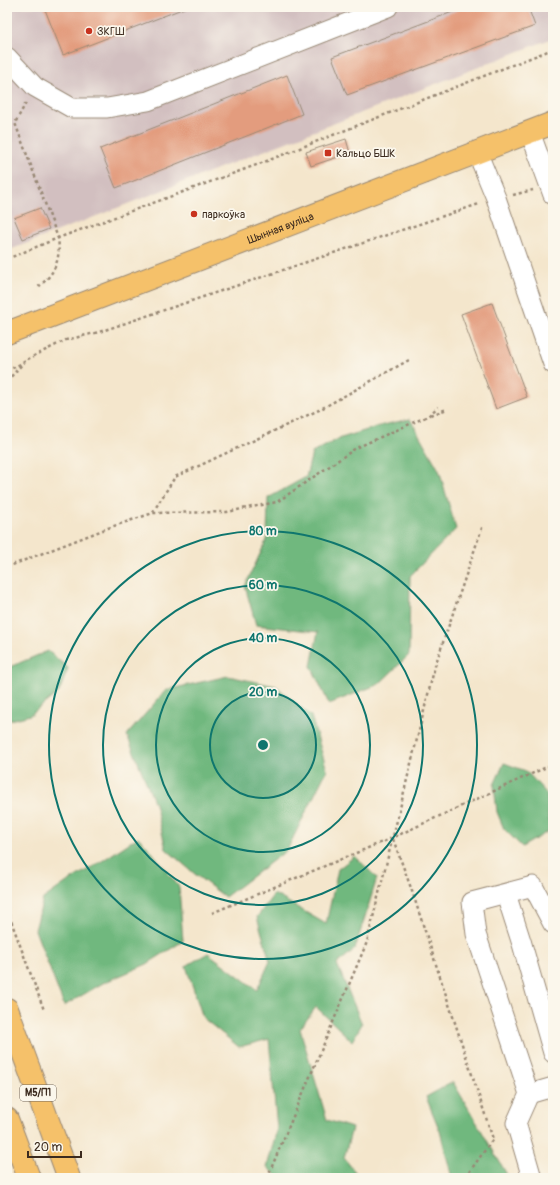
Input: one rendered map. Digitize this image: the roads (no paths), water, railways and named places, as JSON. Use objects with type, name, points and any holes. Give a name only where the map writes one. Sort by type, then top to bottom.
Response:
[{"type":"main road","name":"Шынная вуліца","points":[[7,333],[553,123]]},
{"type":"main road","name":"М5/П1","points":[[7,1009],[69,1178]]},
{"type":"main road","points":[[7,1119],[29,1178]]},
{"type":"lane","points":[[7,57],[36,87],[72,108],[107,108],[148,101],[388,7]]},
{"type":"lane","points":[[530,132],[552,191]]},
{"type":"lane","points":[[477,152],[496,198],[553,364]]},
{"type":"lane","points":[[532,1178],[516,1123],[529,1094],[476,934],[472,902],[533,886],[553,924]]},
{"type":"lane","points":[[506,894],[553,1053]]},
{"type":"lane","points":[[529,1094],[553,1087]]},
{"type":"place","name":"ЗКГШ","points":[[89,31]]},
{"type":"place","name":"Кальцо БШК","points":[[328,153]]},
{"type":"place","name":"паркоўка","points":[[194,214]]}]
